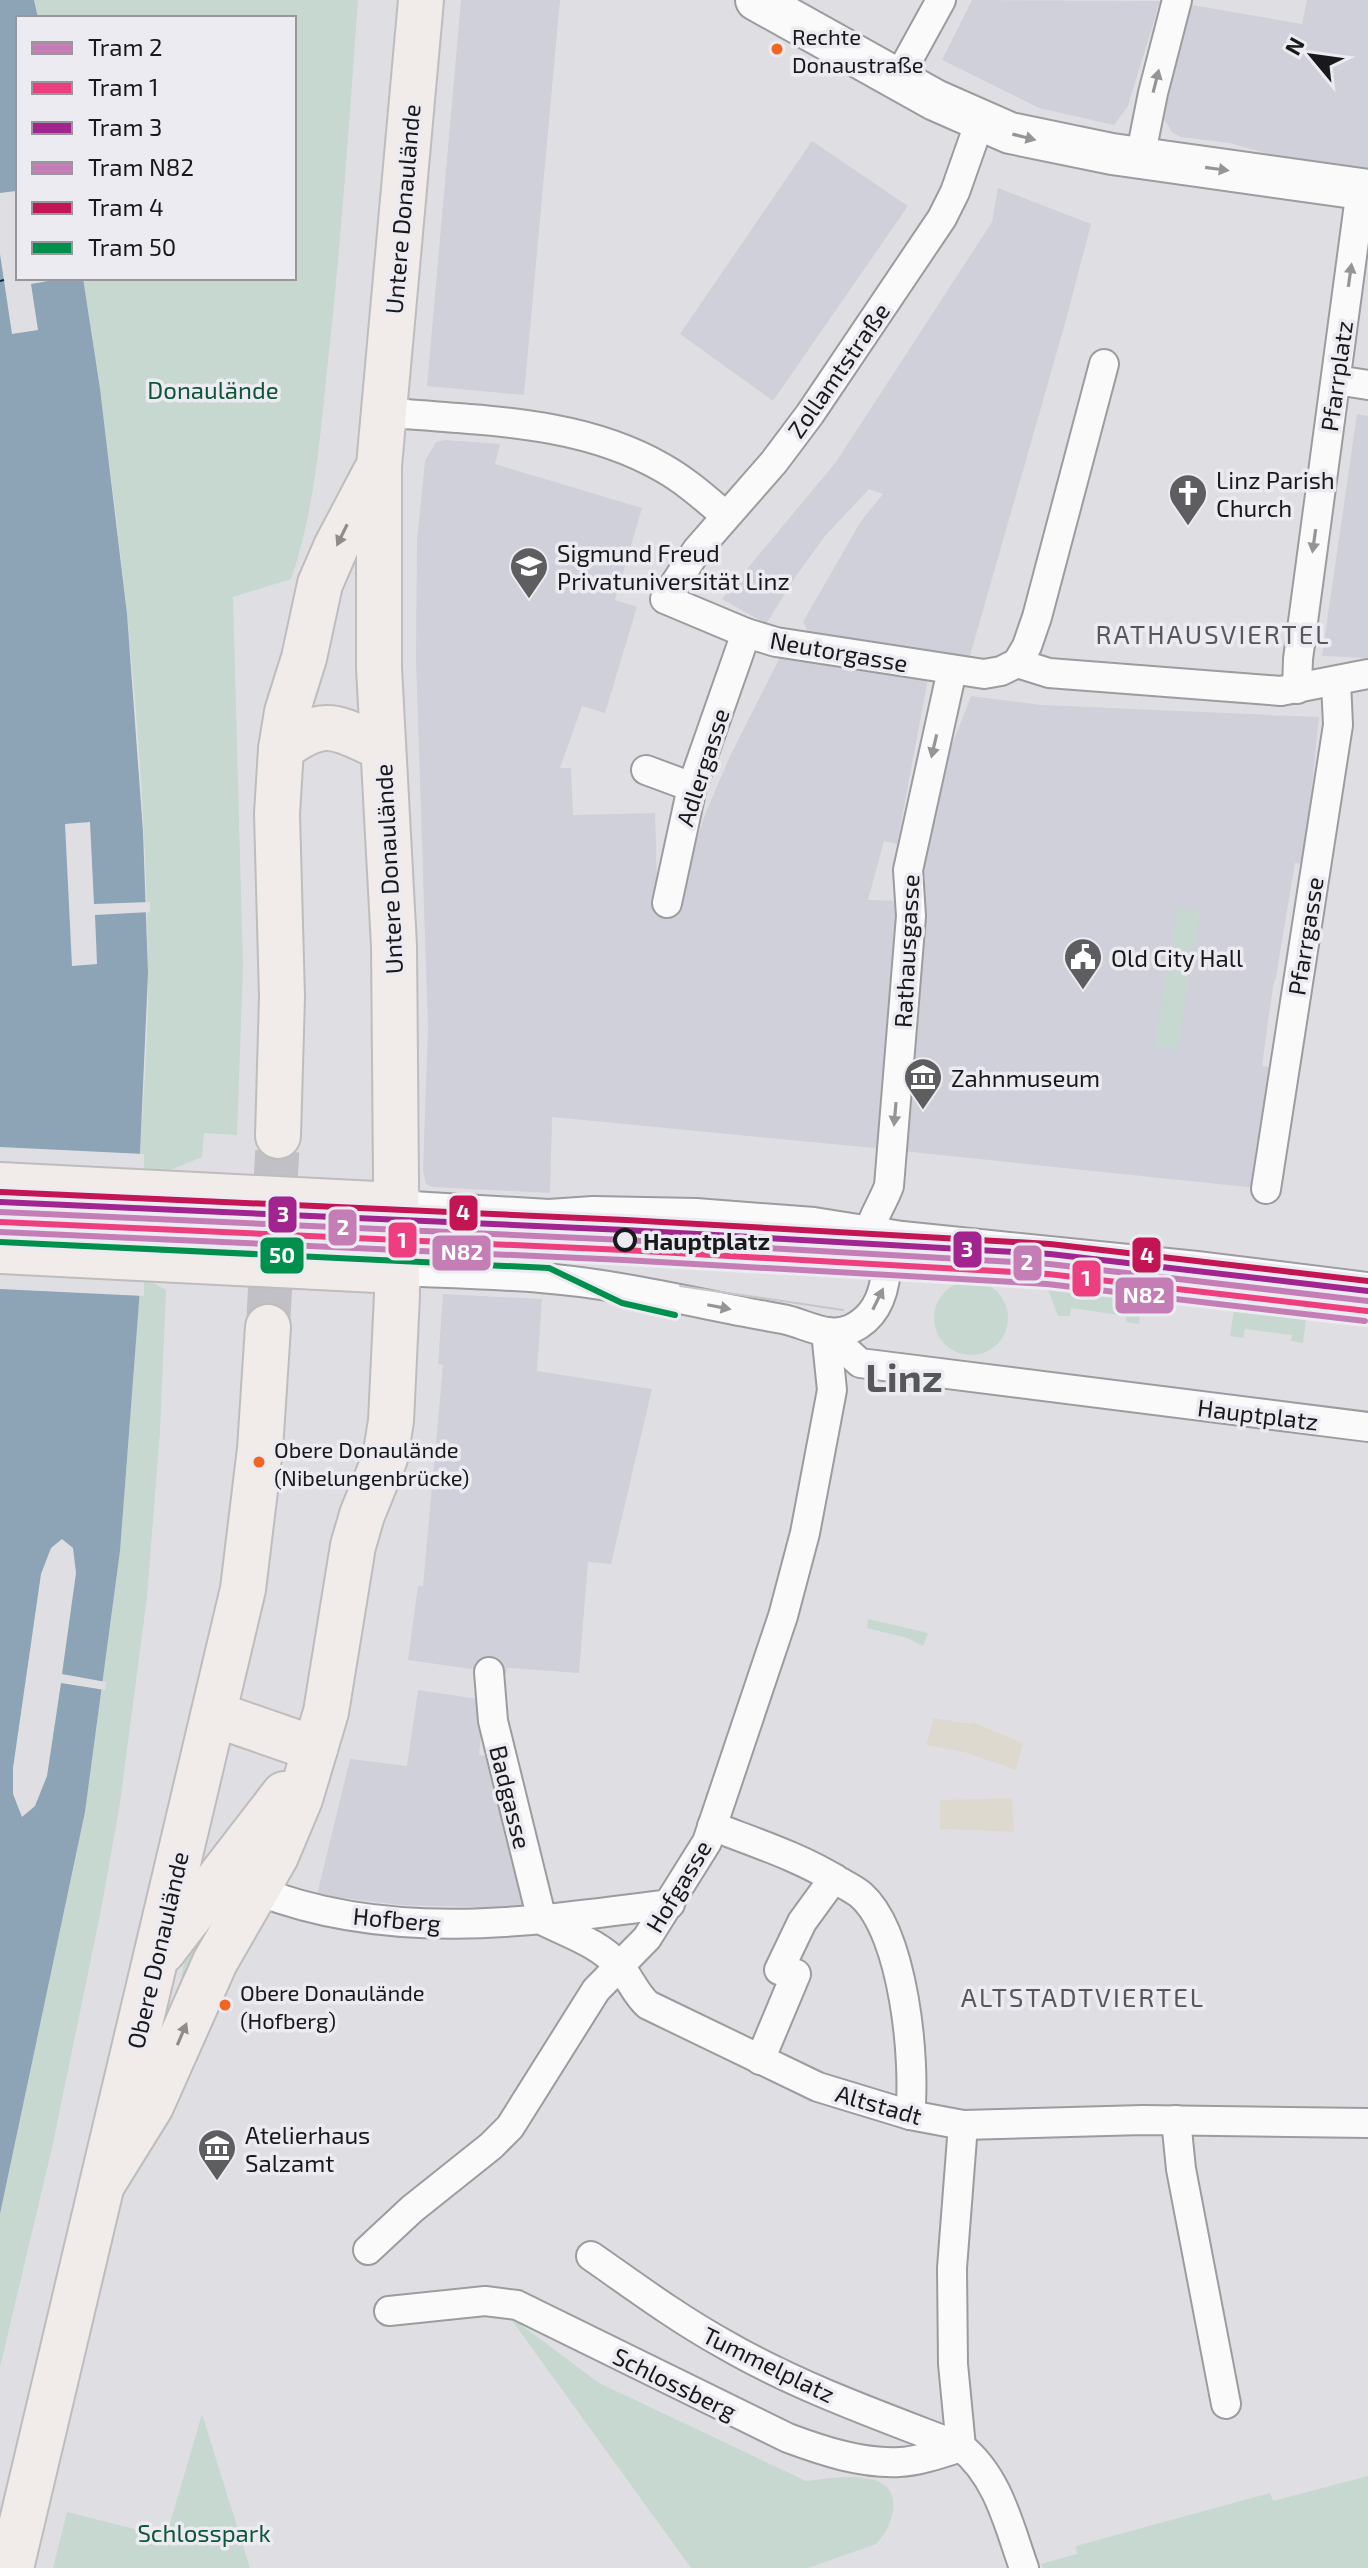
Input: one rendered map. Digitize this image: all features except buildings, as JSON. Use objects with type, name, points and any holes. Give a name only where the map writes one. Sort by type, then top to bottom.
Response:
[{"type":"main road","name":"Untere Donaulände","points":[[102,2185],[151,2106],[197,1999],[290,1825],[326,1712],[353,1546],[385,1458],[392,1406],[397,1318],[394,946],[382,748],[379,466],[421,0]]},
{"type":"main road","points":[[756,0],[897,80],[980,121],[1041,141],[1140,158]]},
{"type":"main road","name":"Pfarrplatz","points":[[1140,158],[1364,189]]},
{"type":"main road","name":"Untere Donaulände","points":[[278,1136],[282,997],[277,814],[281,749],[287,712],[304,658],[320,584],[349,520],[379,466]]},
{"type":"main road","points":[[304,658],[349,617],[378,575]]},
{"type":"main road","points":[[281,749],[300,735],[320,727],[341,729],[382,748]]},
{"type":"main road","points":[[0,1185],[395,1205]]},
{"type":"main road","points":[[0,1251],[396,1271]]},
{"type":"main road","name":"Obere Donaulände","points":[[11,2568],[243,1589],[260,1449],[268,1327]]},
{"type":"main road","points":[[154,1962],[250,1840],[315,1749],[214,1714]]},
{"type":"street","points":[[897,80],[941,0]]},
{"type":"street","points":[[1140,158],[1177,0]]},
{"type":"street","name":"Zollamtstraße","points":[[665,599],[697,550],[774,462],[810,414],[942,218],[955,192],[980,121]]},
{"type":"street","name":"Pfarrplatz","points":[[1297,689],[1298,659],[1364,189]]},
{"type":"street","points":[[1104,364],[1037,617],[1017,663],[1049,673],[1281,691],[1368,674]]},
{"type":"street","points":[[1336,380],[1368,385]]},
{"type":"street","points":[[383,412],[524,425],[561,430],[597,440],[662,467],[726,516]]},
{"type":"street","name":"Neutorgasse","points":[[665,599],[746,633],[776,642],[984,674],[1001,671],[1017,663]]},
{"type":"street","name":"Adlergasse","points":[[667,903],[692,787],[746,633]]},
{"type":"street","name":"Rathausgasse","points":[[877,1232],[875,1213],[889,1186],[911,916],[908,870],[952,670]]},
{"type":"street","name":"Pfarrgasse","points":[[1266,1189],[1338,725],[1336,682]]},
{"type":"street","points":[[646,770],[692,787]]},
{"type":"street","points":[[395,1205],[549,1214],[593,1211],[696,1213],[814,1222],[877,1232],[1368,1287]]},
{"type":"street","points":[[826,1332],[848,1331],[862,1323],[874,1309],[884,1289],[887,1256],[877,1232]]},
{"type":"street","name":"Hauptplatz","points":[[396,1271],[544,1278],[772,1317],[826,1332],[860,1363],[1368,1427]]},
{"type":"street","name":"Hofgasse","points":[[368,2250],[510,2127],[596,1990],[647,1938],[707,1842],[783,1616],[805,1533],[832,1390],[826,1332]]},
{"type":"street","name":"Badgasse","points":[[489,1672],[493,1721],[542,1920]]},
{"type":"street","points":[[712,1826],[802,1859],[862,1895],[888,1936],[905,2005],[914,2084],[910,2115]]},
{"type":"street","points":[[760,2060],[796,1974],[779,1970],[802,1922],[834,1878]]},
{"type":"street","name":"Hofberg","points":[[256,1890],[314,1909],[379,1921],[419,1924],[542,1920],[670,1904]]},
{"type":"street","name":"Hofberg","points":[[542,1920],[602,1950],[619,1966]]},
{"type":"street","name":"Altstadt","points":[[619,1966],[648,2005],[818,2087],[910,2115],[963,2125],[1143,2120],[1368,2123]]},
{"type":"street","points":[[1176,2120],[1181,2169],[1226,2404]]},
{"type":"street","points":[[961,2447],[953,2364],[952,2268],[963,2125]]},
{"type":"street","name":"Tummelplatz","points":[[591,2256],[684,2321],[727,2346],[832,2396],[961,2447],[976,2459],[989,2477],[1024,2568]]},
{"type":"street","name":"Schlossberg","points":[[389,2311],[485,2301],[517,2305],[788,2438],[824,2451],[900,2462],[961,2447]]},
{"type":"shaded area","points":[[461,0],[560,0],[524,395],[427,386]]},
{"type":"shaded area","points":[[972,0],[1160,1],[1128,106],[1114,125],[1039,108],[942,60]]},
{"type":"shaded area","points":[[1307,0],[1368,0],[1368,171],[1272,155],[1230,143],[1181,137],[1172,132],[1164,119],[1163,92],[1186,4],[1302,24]]},
{"type":"shaded area","points":[[812,141],[908,206],[773,401],[680,334]]},
{"type":"shaded area","points":[[998,188],[1091,224],[970,656],[809,634],[803,622],[861,521],[883,494],[869,489],[825,536],[766,624],[722,599],[836,462],[992,222]]},
{"type":"shaded area","points":[[1357,414],[1368,416],[1368,658],[1322,656]]},
{"type":"shaded area","points":[[436,442],[500,444],[495,464],[642,508],[615,600],[637,607],[605,713],[582,706],[560,768],[571,768],[573,815],[655,813],[657,882],[676,906],[704,817],[730,756],[781,655],[928,679],[897,844],[884,841],[868,900],[902,901],[884,1149],[552,1117],[550,1193],[432,1187],[426,1184],[423,1171],[428,1027],[416,660],[417,540],[425,461]]},
{"type":"shaded area","points":[[971,696],[1042,705],[1319,717],[1304,864],[1295,863],[1262,1066],[1278,1068],[1257,1188],[902,1151],[926,900],[915,897],[943,768]]},
{"type":"shaded area","points":[[443,1294],[542,1299],[537,1371],[652,1389],[611,1564],[588,1562],[579,1673],[507,1668],[506,1674],[408,1660],[418,1586],[423,1586],[443,1365],[438,1364]]},
{"type":"shaded area","points":[[418,1690],[485,1700],[479,1755],[494,1757],[525,1905],[477,1911],[477,1907],[401,1905],[317,1895],[350,1759],[407,1766]]},
{"type":"shaded area","points":[[934,1718],[973,1722],[1023,1743],[1016,1770],[964,1752],[926,1745]]},
{"type":"shaded area","points":[[1012,1798],[1014,1832],[940,1829],[940,1800]]},
{"type":"green space","name":"Donaulände","points":[[34,0],[358,0],[332,324],[311,502],[291,579],[233,597],[243,966],[237,1135],[204,1133],[202,1157],[170,1170],[139,1176],[148,996],[142,796],[128,623],[108,450],[83,280],[296,280],[296,16],[38,16]]},
{"type":"green space","points":[[1177,908],[1200,912],[1177,1050],[1154,1046]]},
{"type":"green space","points":[[141,1276],[166,1290],[160,1431],[147,1597],[120,1803],[101,1910],[52,2148],[0,2367],[0,2214],[85,1812],[120,1551]]},
{"type":"green space","points":[[971,1281],[985,1284],[997,1292],[1005,1304],[1008,1318],[1005,1332],[997,1344],[985,1352],[971,1355],[957,1352],[945,1344],[937,1332],[934,1318],[937,1304],[945,1292],[957,1284]]},
{"type":"green space","points":[[1047,1287],[1142,1295],[1139,1324],[1126,1322],[1126,1316],[1071,1308],[1070,1316],[1058,1316]]},
{"type":"green space","points":[[1235,1304],[1307,1313],[1303,1343],[1291,1341],[1292,1335],[1245,1329],[1243,1338],[1230,1336]]},
{"type":"green space","points":[[868,1619],[928,1633],[923,1646],[907,1638],[867,1628]]},
{"type":"green space","points":[[220,1905],[174,2013],[188,1944]]},
{"type":"green space","points":[[508,2315],[599,2383],[806,2481],[847,2477],[875,2480],[886,2486],[892,2496],[893,2510],[885,2533],[876,2544],[808,2568],[691,2568]]},
{"type":"green space","name":"Schlosspark","points":[[202,2414],[250,2568],[53,2568],[67,2512],[166,2537]]},
{"type":"green space","points":[[1368,2476],[1368,2568],[1043,2568],[1041,2564],[1077,2554],[1076,2546],[1270,2493],[1273,2501]]},
{"type":"water","points":[[0,0],[34,0],[38,16],[16,16],[16,280],[83,280],[100,389],[127,614],[143,831],[148,973],[139,1176],[141,1276],[120,1551],[85,1812],[0,2214]]},
{"type":"pier","points":[[16,191],[16,280],[54,280],[31,284],[38,330],[12,334],[0,254],[0,193]]},
{"type":"pier","points":[[90,822],[94,904],[150,902],[150,912],[95,915],[97,964],[72,966],[65,824]]},
{"type":"pier","points":[[0,1147],[144,1154],[144,1296],[0,1289]]},
{"type":"pier","points":[[62,1539],[73,1548],[76,1573],[62,1674],[106,1682],[105,1690],[61,1683],[47,1776],[35,1806],[22,1817],[13,1794],[13,1768],[41,1574],[51,1548]]},
{"type":"ferry route","points":[[0,281],[4,280]]},
{"type":"tunnel","points":[[268,1327],[278,1136]]},
{"type":"tram line","name":"4","points":[[1,1192],[626,1220],[1050,1244],[1368,1281]]},
{"type":"tram line","name":"3","points":[[0,1202],[625,1230],[1050,1254],[1368,1291]]},
{"type":"tram line","name":"2","points":[[0,1212],[625,1240],[1049,1264],[1368,1301]]},
{"type":"tram line","name":"1","points":[[0,1222],[624,1250],[1048,1274],[1367,1311]]},
{"type":"tram line","name":"N82","points":[[0,1232],[624,1260],[1047,1284],[1365,1321]]},
{"type":"tram line","name":"50","points":[[0,1242],[549,1268],[622,1303],[675,1315]]},
{"type":"tram line","points":[[680,1286],[843,1310]]},
{"type":"place","name":"Rechte Donaustraße","points":[[777,49]]},
{"type":"place","name":"Linz Parish Church","points":[[1188,527]]},
{"type":"place","name":"Sigmund Freud Privatuniversität Linz","points":[[529,600]]},
{"type":"place","name":"Old City Hall","points":[[1083,991]]},
{"type":"place","name":"Zahnmuseum","points":[[923,1111]]},
{"type":"place","name":"Hauptplatz","points":[[625,1240]]},
{"type":"place","name":"Obere Donaulände (Nibelungenbrücke)","points":[[259,1462]]},
{"type":"place","name":"Obere Donaulände (Hofberg)","points":[[225,2005]]},
{"type":"place","name":"Atelierhaus Salzamt","points":[[217,2182]]},
{"type":"district","name":"RATHAUSVIERTEL","points":[[1213,633]]},
{"type":"district","name":"Linz","points":[[904,1376]]},
{"type":"district","name":"ALTSTADTVIERTEL","points":[[1083,1996]]}]
